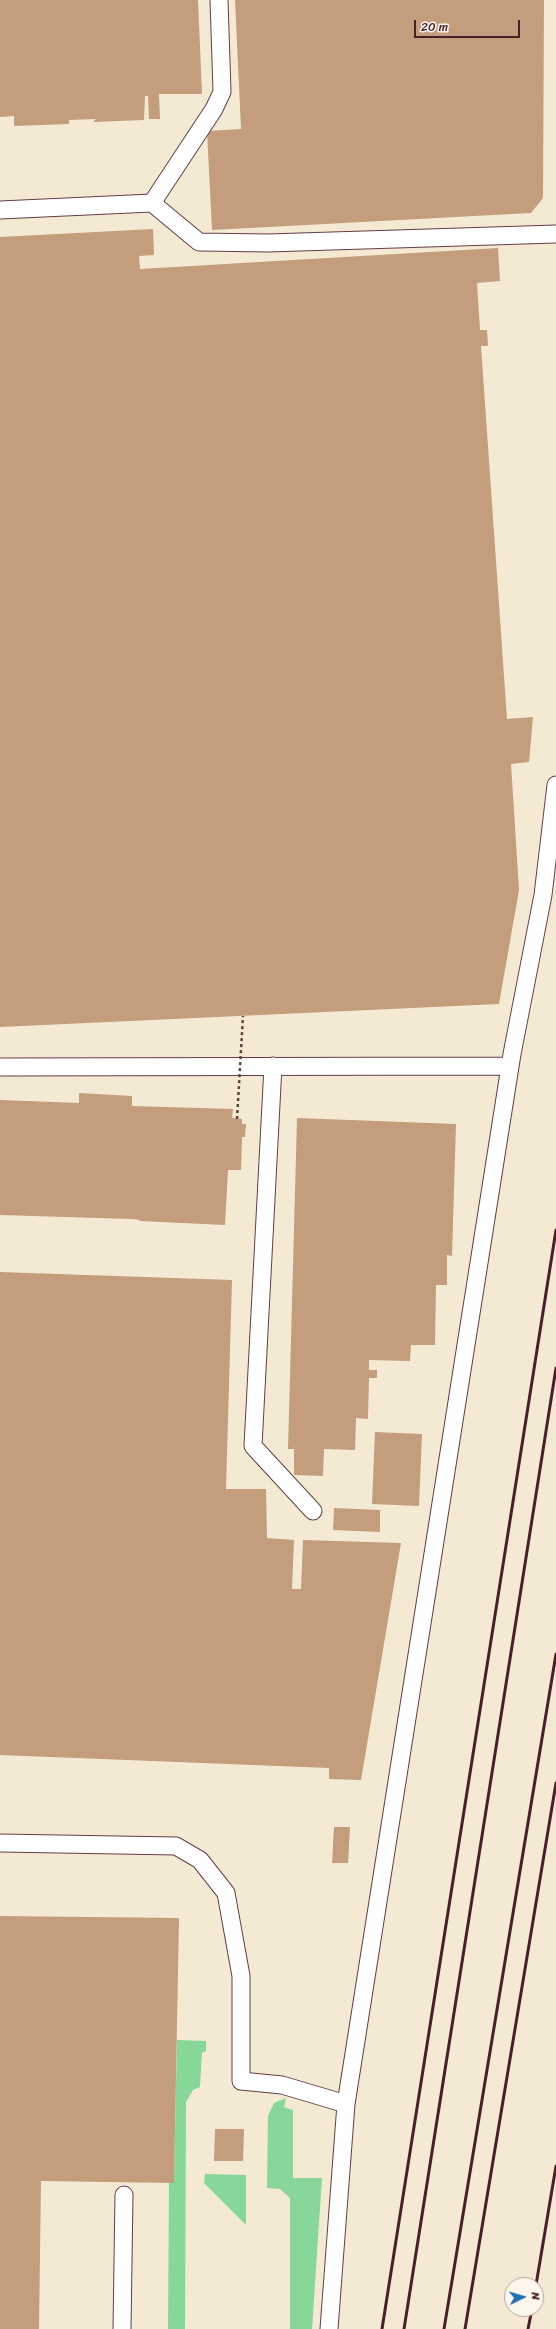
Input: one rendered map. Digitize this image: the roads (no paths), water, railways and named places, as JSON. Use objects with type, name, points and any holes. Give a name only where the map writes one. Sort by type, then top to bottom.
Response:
[{"type":"lane","points":[[152,203],[214,109],[222,92],[219,0]]},
{"type":"lane","points":[[0,210],[152,203],[199,242],[268,243],[556,234]]},
{"type":"lane","points":[[329,2327],[346,2104],[510,1066],[543,895],[556,785]]},
{"type":"lane","points":[[273,1066],[253,1446],[313,1511]]},
{"type":"lane","points":[[0,1067],[510,1066]]},
{"type":"lane","points":[[0,1843],[176,1846],[200,1860],[226,1893],[241,1976],[240,2081],[282,2085],[346,2104]]},
{"type":"lane","points":[[122,2329],[124,2195]]},
{"type":"railway","points":[[382,2329],[556,1230]]},
{"type":"railway","points":[[404,2329],[556,1368]]},
{"type":"railway","points":[[444,2329],[556,1654]]},
{"type":"railway","points":[[465,2329],[556,1783]]},
{"type":"railway","points":[[537,2277],[556,2166]]},
{"type":"railway","points":[[528,2329],[530,2317]]}]
